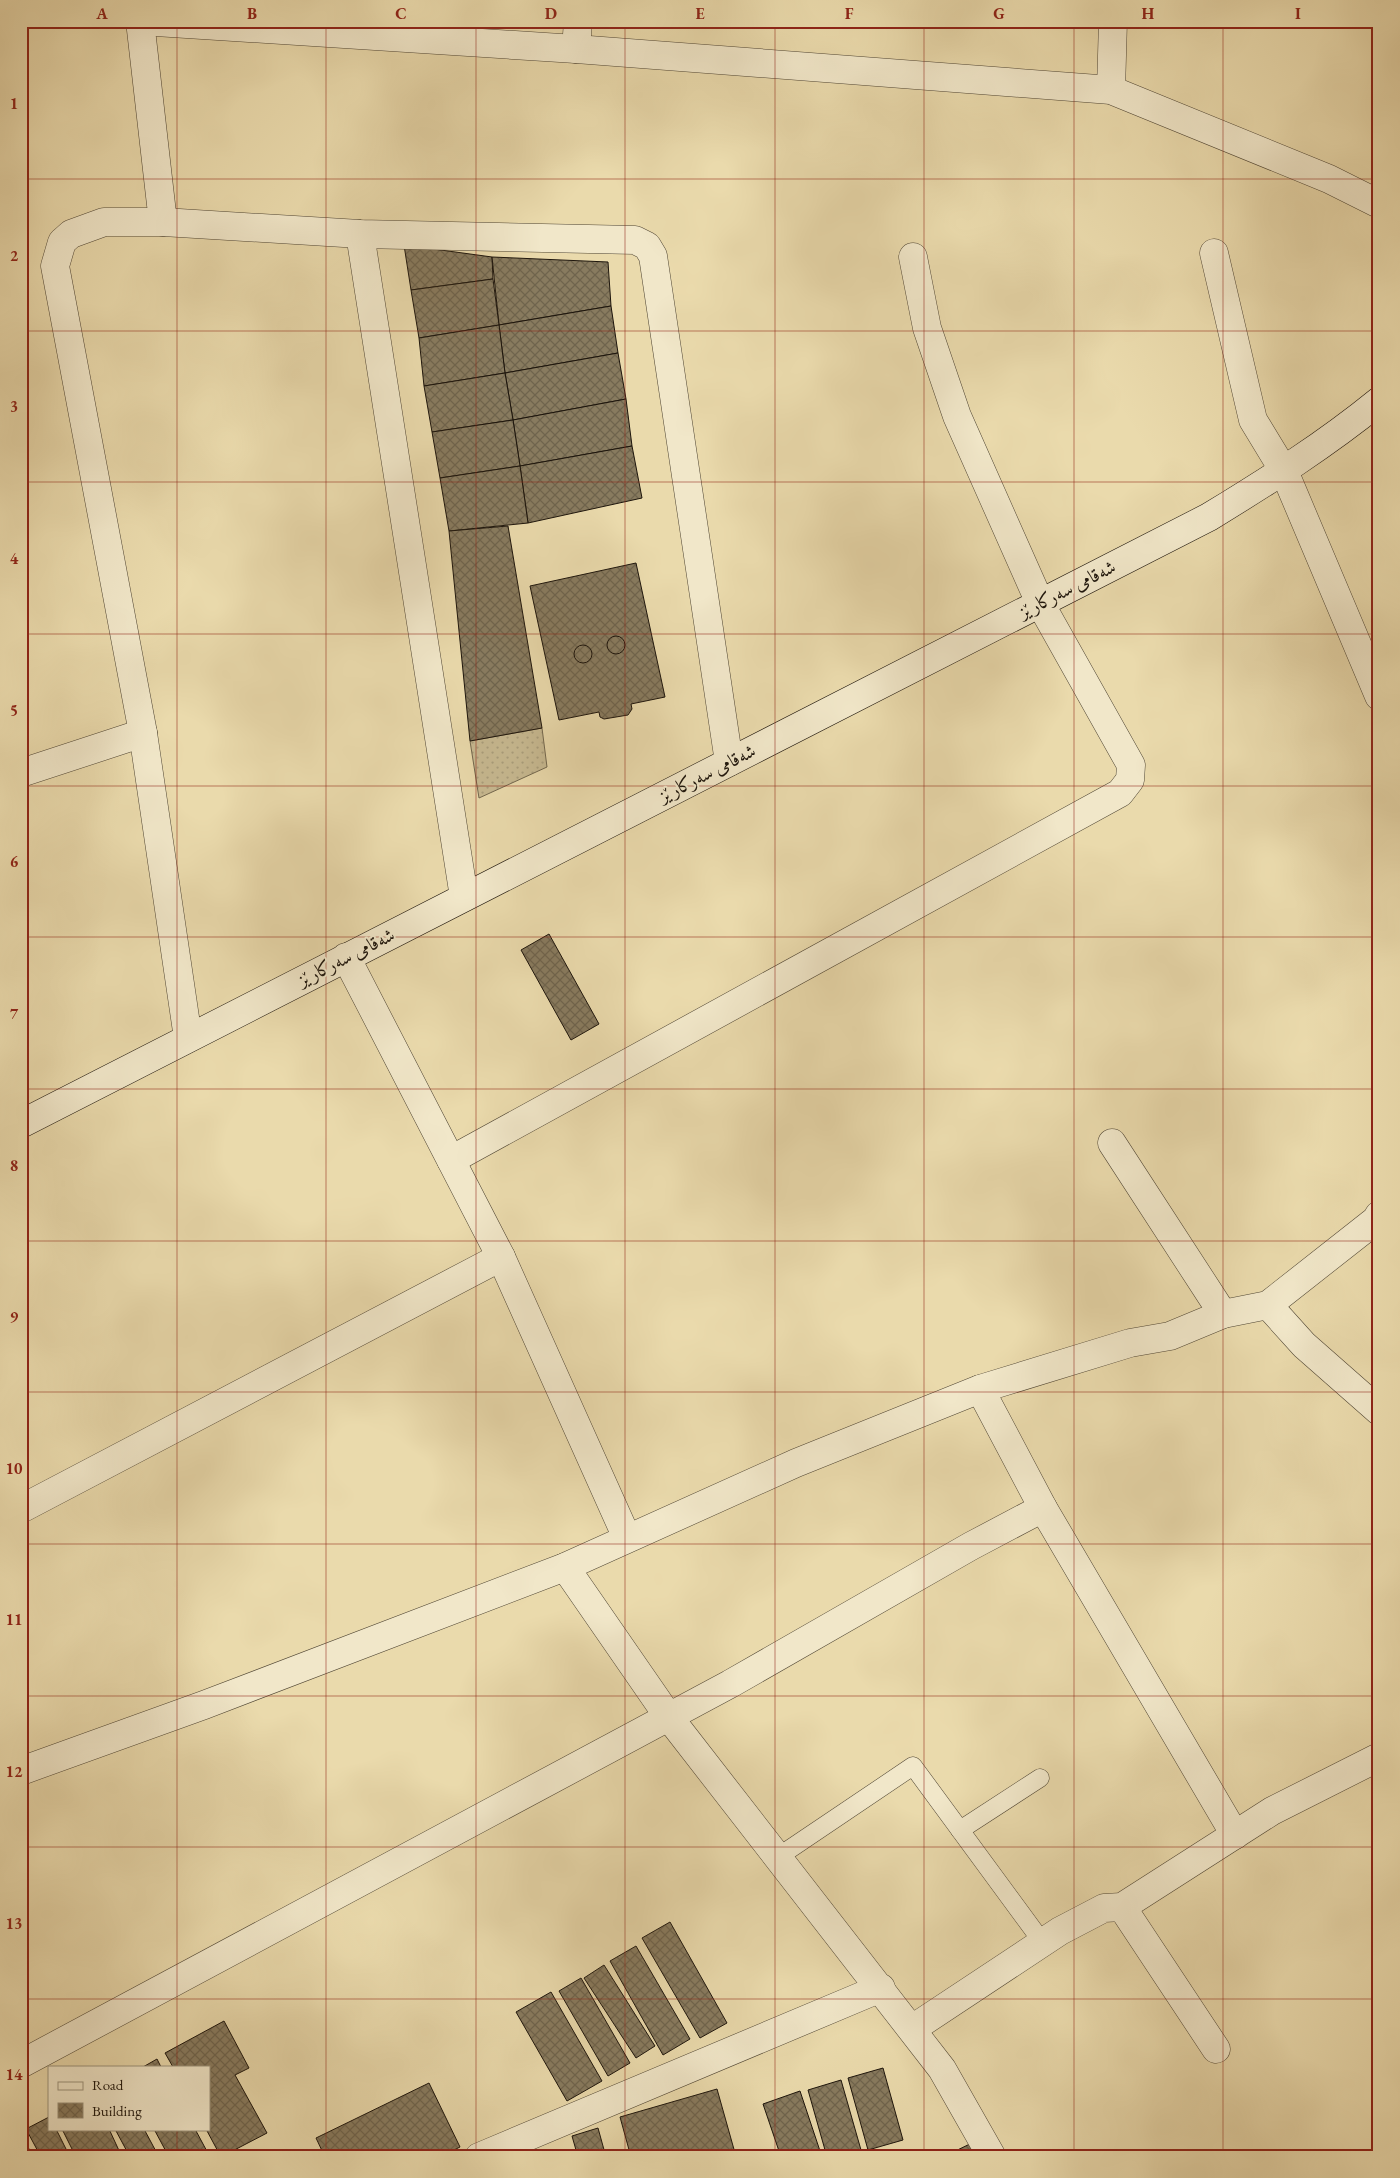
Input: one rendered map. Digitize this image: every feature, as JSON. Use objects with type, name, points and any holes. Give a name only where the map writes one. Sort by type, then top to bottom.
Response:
[{"type":"street","points":[[163,222],[140,21],[576,49],[1111,90],[1329,179],[1379,204]]},
{"type":"street","points":[[576,49],[578,21]]},
{"type":"street","points":[[1111,90],[1113,21]]},
{"type":"street","points":[[188,1038],[143,733],[55,266],[57,253],[62,242],[71,234],[83,228],[104,222],[163,222],[360,234],[635,240],[651,250],[729,762]]},
{"type":"street","points":[[360,234],[464,897]]},
{"type":"street","points":[[1214,253],[1253,420],[1284,471],[1379,696]]},
{"type":"street","points":[[451,1160],[1120,793],[1130,780],[1131,765],[1040,603],[957,416],[927,328],[913,257]]},
{"type":"street","name":"شەقامی سەرکارێز","points":[[21,1124],[1209,517],[1284,471],[1350,425],[1379,401]]},
{"type":"street","points":[[21,773],[143,733]]},
{"type":"street","points":[[346,957],[502,1257],[627,1538]]},
{"type":"street","points":[[1112,1143],[1223,1314]]},
{"type":"street","points":[[21,1771],[204,1705],[565,1567],[796,1463],[980,1389],[1130,1343],[1170,1336],[1223,1314],[1268,1305],[1376,1220],[1379,1215]]},
{"type":"street","points":[[21,1509],[502,1257]]},
{"type":"street","points":[[1268,1305],[1304,1344],[1379,1411]]},
{"type":"street","points":[[980,1389],[1043,1508],[1235,1835]]},
{"type":"street","points":[[21,2064],[730,1684],[971,1546],[1043,1508]]},
{"type":"street","points":[[565,1567],[668,1716],[942,2069],[992,2157]]},
{"type":"street","points":[[912,2029],[1043,1943],[1104,1908],[1122,1907],[1272,1811],[1379,1757]]},
{"type":"street","points":[[1122,1907],[1216,2049]]},
{"type":"street","points":[[479,2157],[881,1988]]},
{"type":"lane","points":[[778,1857],[913,1766],[1043,1943]]},
{"type":"lane","points":[[960,1830],[1040,1778]]},
{"type":"shaded area","points":[[542,728],[547,767],[479,798],[470,741]]},
{"type":"building","points":[[404,245],[492,257],[493,279],[411,290]]},
{"type":"building","points":[[492,257],[608,262],[611,306],[499,325]]},
{"type":"building","points":[[493,279],[499,325],[419,338],[411,290]]},
{"type":"building","points":[[611,306],[618,353],[505,373],[499,325]]},
{"type":"building","points":[[499,325],[505,373],[424,386],[419,338]]},
{"type":"building","points":[[618,353],[626,399],[513,420],[505,373]]},
{"type":"building","points":[[505,373],[513,420],[432,432],[424,386]]},
{"type":"building","points":[[626,399],[632,446],[520,466],[513,420]]},
{"type":"building","points":[[513,420],[520,466],[440,478],[432,432]]},
{"type":"building","points":[[632,446],[642,498],[528,523],[520,466]]},
{"type":"building","points":[[520,466],[528,523],[449,531],[440,478]]},
{"type":"building","points":[[508,526],[542,728],[470,741],[449,531]]},
{"type":"building","points":[[636,563],[665,697],[631,704],[632,709],[628,715],[604,719],[600,717],[599,712],[559,720],[530,586]]},
{"type":"building","points":[[612,636],[620,636],[625,641],[623,652],[612,654],[607,649],[607,641]]},
{"type":"building","points":[[579,645],[587,645],[592,650],[590,661],[579,663],[574,658],[574,650]]},
{"type":"building","points":[[549,934],[599,1024],[571,1040],[521,950]]},
{"type":"building","points":[[670,1922],[727,2023],[700,2038],[642,1938]]},
{"type":"building","points":[[636,1946],[690,2039],[663,2055],[610,1961]]},
{"type":"building","points":[[604,1965],[655,2046],[636,2058],[584,1978]]},
{"type":"building","points":[[581,1978],[630,2063],[608,2076],[559,1991]]},
{"type":"building","points":[[551,1992],[602,2081],[567,2101],[516,2012]]},
{"type":"building","points":[[224,2021],[249,2068],[235,2075],[267,2133],[221,2157],[207,2130],[210,2130],[210,2066],[172,2066],[165,2053]]},
{"type":"building","points":[[157,2059],[160,2066],[145,2066]]},
{"type":"building","points":[[883,2068],[903,2140],[868,2150],[848,2078]]},
{"type":"building","points":[[841,2080],[863,2157],[827,2157],[808,2090]]},
{"type":"building","points":[[429,2083],[460,2147],[440,2157],[325,2157],[316,2138]]},
{"type":"building","points":[[717,2089],[735,2153],[721,2157],[631,2157],[620,2117]]},
{"type":"building","points":[[800,2091],[822,2157],[781,2157],[763,2104]]},
{"type":"building","points":[[48,2118],[48,2130],[56,2130],[70,2157],[41,2157],[26,2129]]},
{"type":"building","points":[[598,2128],[606,2157],[578,2157],[572,2136]]},
{"type":"building","points":[[62,2130],[109,2130],[122,2157],[76,2157]]},
{"type":"building","points":[[116,2130],[145,2130],[159,2157],[130,2157]]},
{"type":"building","points":[[155,2130],[196,2130],[210,2157],[169,2157]]},
{"type":"building","points":[[22,2135],[33,2157],[21,2157]]},
{"type":"building","points":[[976,2141],[981,2157],[943,2157]]}]
